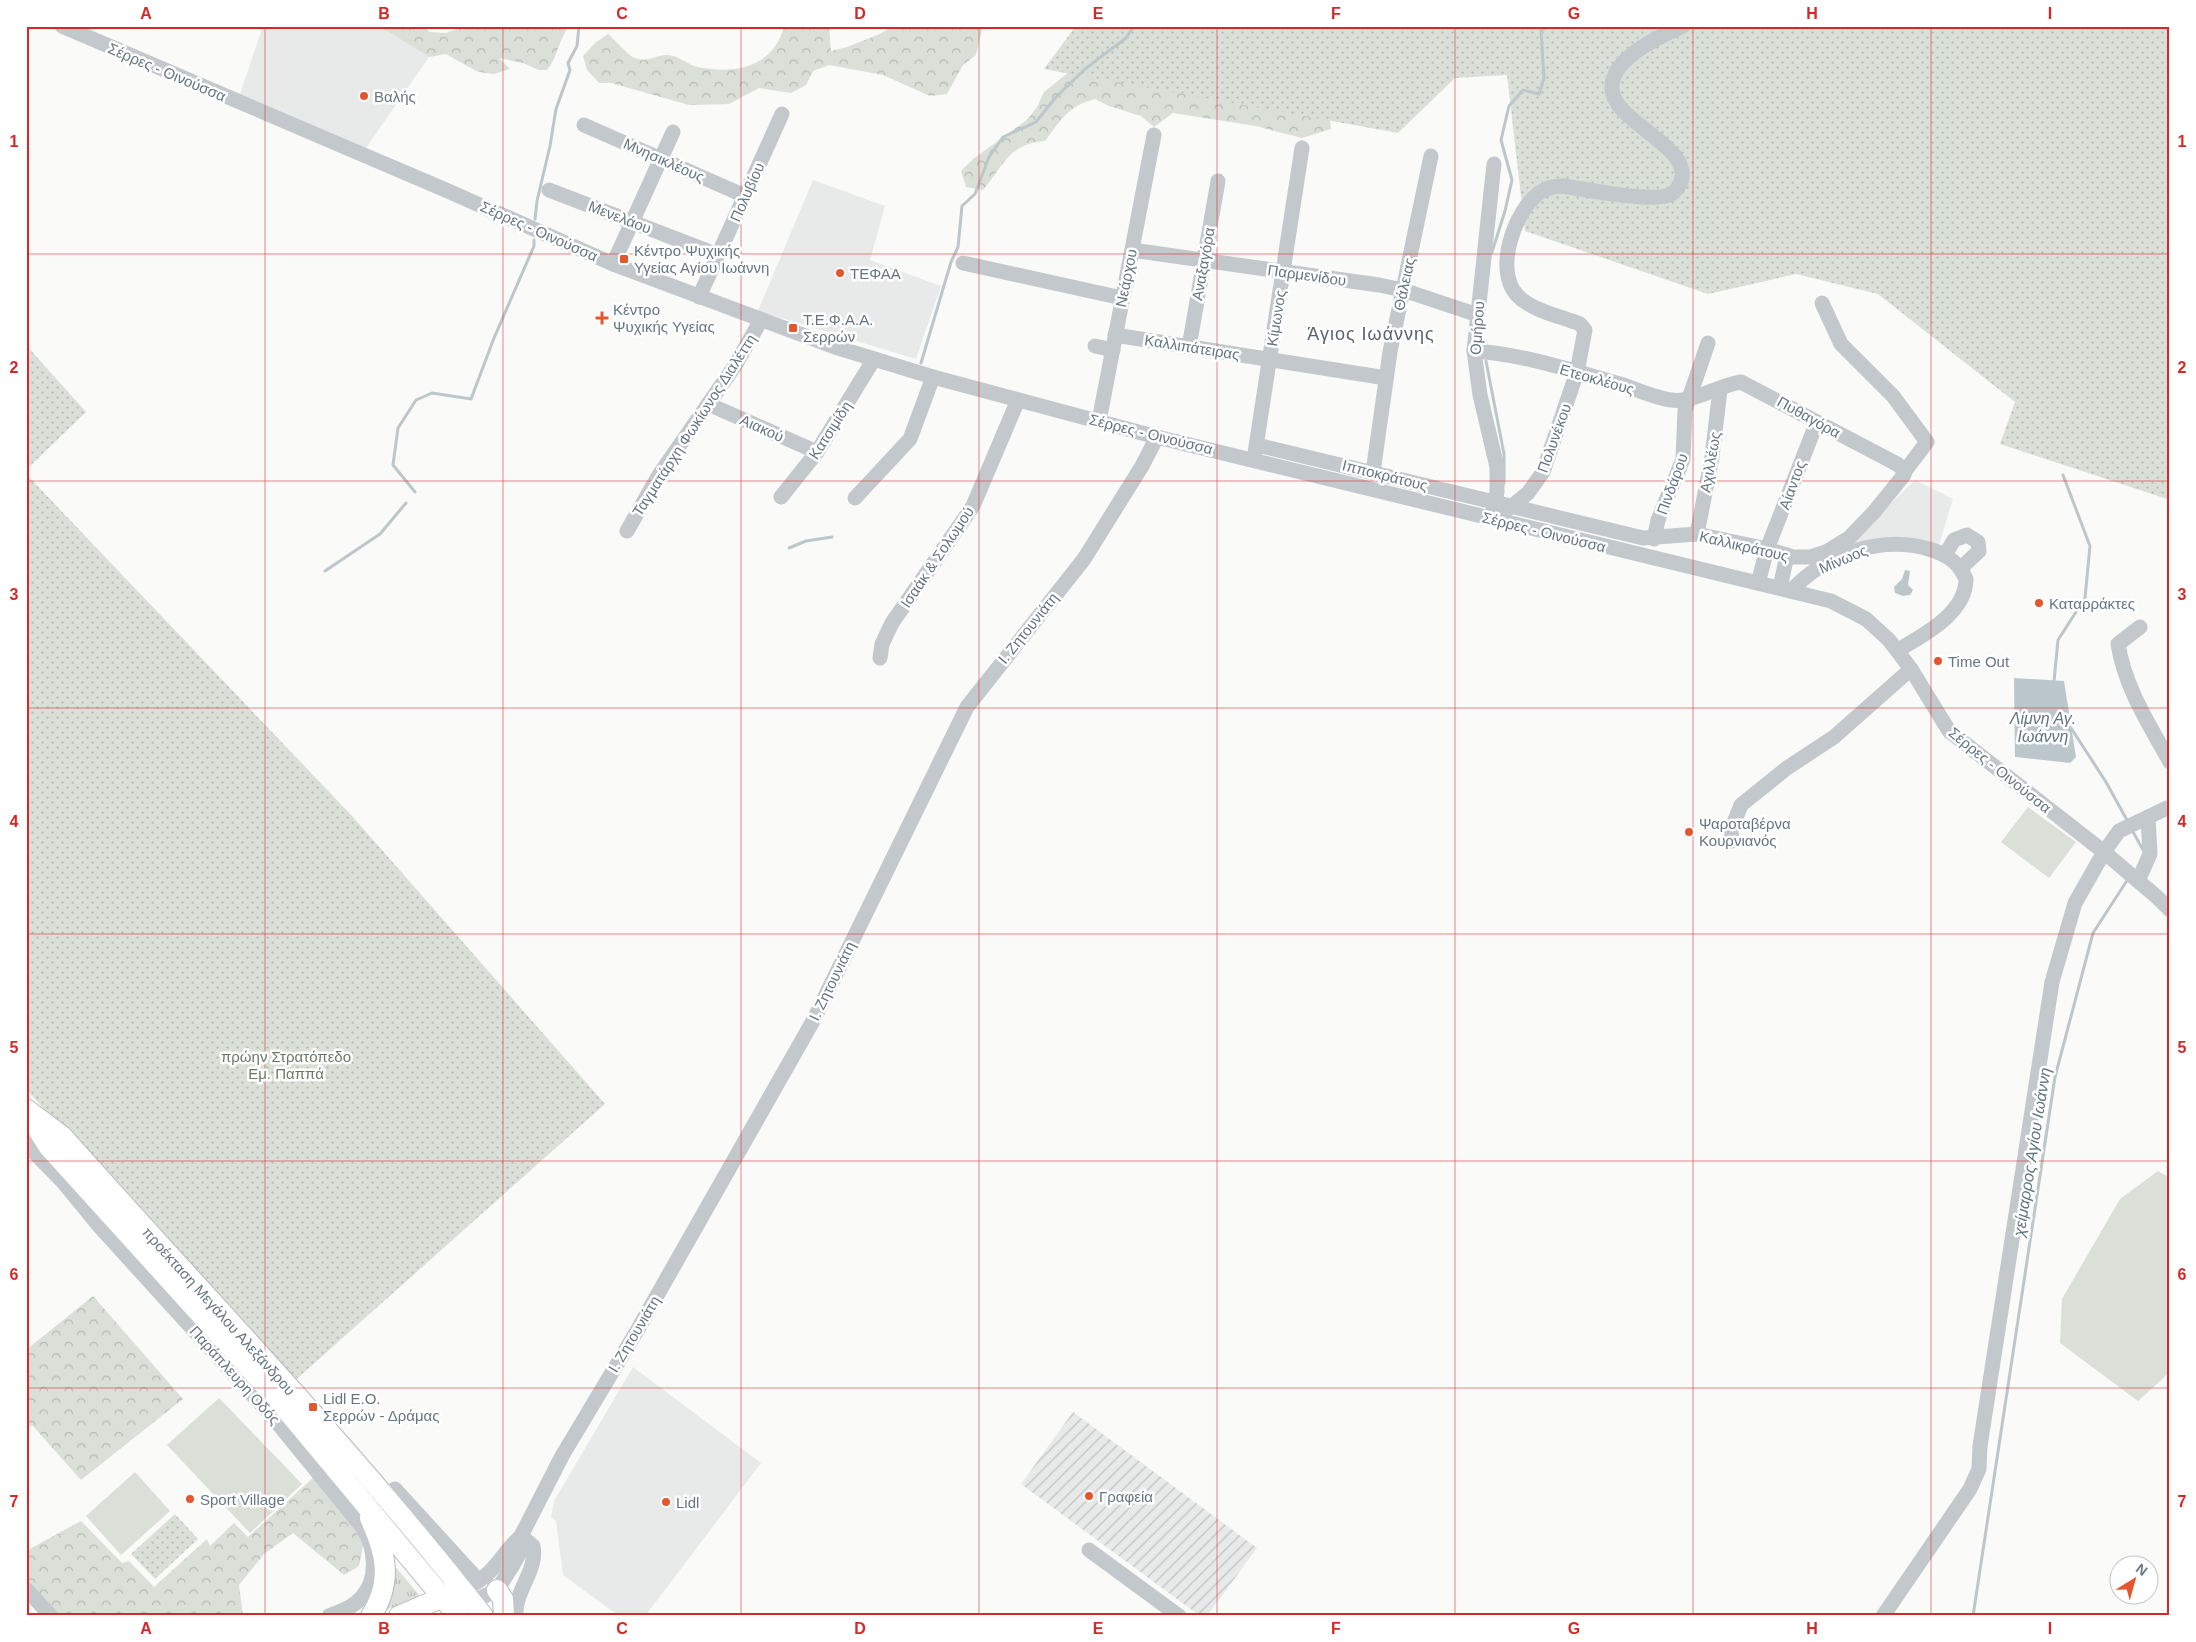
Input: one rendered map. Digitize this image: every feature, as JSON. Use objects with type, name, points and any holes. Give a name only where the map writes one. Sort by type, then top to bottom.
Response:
[{"type":"main road","name":"προέκταση Μεγάλου Αλεξάνδρου","points":[[26,1110],[49,1147],[220,1334],[357,1494],[465,1602]]},
{"type":"main road","name":"προέκταση Μεγάλου Αλεξάνδρου","points":[[26,1110],[62,1136],[372,1480],[465,1602]]},
{"type":"main road","points":[[63,1182],[127,1232]]},
{"type":"main road","points":[[357,1494],[377,1535],[385,1568],[382,1594],[371,1616]]},
{"type":"main road","points":[[399,1616],[465,1602],[503,1599],[512,1612]]},
{"type":"street","name":"Σέρρες - Οινούσσα","points":[[62,26],[448,191],[613,264],[762,320],[874,359],[932,377],[1157,437],[1256,452],[1490,519],[1831,602],[1856,613],[1874,624],[1898,650],[1949,731],[2104,852],[2166,905]]},
{"type":"street","name":"Πολυνέκου","points":[[1490,519],[1512,507],[1533,488],[1543,472],[1577,372],[1584,334],[1584,327],[1580,324],[1528,303],[1518,296],[1509,280],[1507,253],[1510,237],[1530,202],[1539,193],[1552,187],[1564,186],[1652,197],[1668,196],[1679,188],[1684,176],[1681,165],[1669,149],[1637,123],[1614,99],[1611,89],[1618,67],[1632,54],[1683,26]]},
{"type":"street","name":"Πολυβίου","points":[[699,297],[782,114]]},
{"type":"street","name":"Μνησικλέους","points":[[584,125],[745,196]]},
{"type":"street","points":[[613,264],[673,132]]},
{"type":"street","name":"Νεάρχου","points":[[1099,421],[1154,135]]},
{"type":"street","name":"Κίμωνος","points":[[1256,452],[1302,148]]},
{"type":"street","name":"Θάλειας","points":[[1372,472],[1386,378],[1432,156]]},
{"type":"street","name":"Ομήρου","points":[[1490,519],[1498,466],[1480,395],[1474,351],[1494,164]]},
{"type":"street","name":"Αναξαγόρα","points":[[1189,347],[1218,181]]},
{"type":"street","name":"Μενελάου","points":[[549,190],[718,256]]},
{"type":"street","name":"Παρμενίδου","points":[[1132,250],[1403,290],[1478,315]]},
{"type":"street","points":[[963,263],[1122,298]]},
{"type":"street","name":"Καλλικράτους","points":[[1512,507],[1642,538],[1654,539],[1697,534],[1805,558],[1828,551],[1849,538],[1901,481],[1901,467],[1927,442],[1893,396],[1841,344],[1822,303]]},
{"type":"street","name":"Ταγματάρχη Φωκίωνος Διαλέττη","points":[[627,531],[659,474],[736,364],[762,320]]},
{"type":"street","name":"Καλλιπάτειρας","points":[[1095,346],[1114,342],[1189,347],[1386,378]]},
{"type":"street","name":"Πινδάρου","points":[[1654,539],[1658,520],[1683,459],[1684,416],[1708,343]]},
{"type":"street","name":"Ετεοκλέους","points":[[1474,351],[1503,354],[1577,372],[1668,399],[1683,400],[1720,390]]},
{"type":"street","name":"Κατσιμίδη","points":[[781,497],[817,452],[874,359]]},
{"type":"street","points":[[855,498],[910,439],[932,377]]},
{"type":"street","name":"Πυθαγόρα","points":[[1720,390],[1732,383],[1748,384],[1901,467]]},
{"type":"street","name":"Αχιλλέως","points":[[1697,534],[1714,447],[1720,390]]},
{"type":"street","name":"Ισαάκ & Σολωμού","points":[[880,658],[882,644],[892,623],[972,506],[1018,400]]},
{"type":"street","name":"Αιακού","points":[[708,404],[817,452]]},
{"type":"street","name":"Αίαντος","points":[[1758,583],[1767,549],[1777,530],[1817,422]]},
{"type":"street","name":"Ι. Ζητουνιάτη","points":[[465,1602],[518,1554],[521,1536],[566,1449],[638,1329],[813,1021],[968,708],[1084,559],[1142,466],[1157,437]]},
{"type":"street","name":"Ιπποκράτους","points":[[1256,452],[1372,472],[1512,507]]},
{"type":"street","points":[[1898,650],[1957,607],[1966,587],[1966,579],[1960,568],[1979,551],[1978,542],[1967,535],[1954,540],[1945,555]]},
{"type":"street","name":"Μίνωος","points":[[1785,590],[1820,567],[1864,548],[1891,544],[1911,545],[1945,555],[1960,568]]},
{"type":"street","points":[[1785,590],[1787,555]]},
{"type":"street","points":[[2140,627],[2118,644],[2122,665],[2130,688],[2170,762]]},
{"type":"street","points":[[1732,841],[1731,830],[1741,805],[1787,768],[1834,737],[1911,669]]},
{"type":"street","points":[[1883,1616],[1970,1489],[1979,1469],[1986,1408],[2052,982],[2074,903],[2104,852],[2136,823],[2167,808]]},
{"type":"street","points":[[2136,823],[2150,854],[2138,881]]},
{"type":"street","name":"Παράπλευρη Οδός","points":[[26,1144],[63,1182],[100,1226],[271,1415],[363,1528],[370,1542],[373,1558],[372,1576],[367,1591],[351,1606],[329,1616]]},
{"type":"street","points":[[395,1489],[465,1602]]},
{"type":"street","points":[[512,1612],[533,1560],[533,1546],[521,1536]]},
{"type":"street","points":[[1089,1550],[1180,1616]]},
{"type":"street","points":[[26,1590],[51,1616]]},
{"type":"shaded area","points":[[263,26],[379,26],[429,57],[366,148],[240,94]]},
{"type":"shaded area","name":"ΤΕΦΑΑ","points":[[813,180],[885,206],[870,260],[941,286],[916,359],[758,311]]},
{"type":"shaded area","points":[[1915,480],[1953,499],[1938,548],[1849,544]]},
{"type":"shaded area","points":[[633,1367],[761,1463],[645,1616],[619,1616],[563,1575],[556,1521],[551,1517],[554,1501]]},
{"type":"shaded area","points":[[1073,1412],[1257,1548],[1207,1616],[1200,1616],[1021,1484]]},
{"type":"green space","points":[[379,26],[422,26],[430,32],[446,33],[464,26],[569,26],[547,70],[539,70],[523,63],[499,58],[510,69],[494,74],[476,71],[446,54],[429,57]]},
{"type":"green space","points":[[784,26],[829,26],[831,51],[880,34],[893,26],[983,26],[976,55],[963,65],[947,94],[930,96],[883,75],[829,65],[813,71],[806,85],[791,93],[759,88],[729,104],[689,105],[611,83],[599,83],[587,70],[583,56],[595,43],[608,34],[628,53],[638,59],[671,55],[698,67],[726,70],[751,65],[762,59],[772,51],[779,40]]},
{"type":"green space","points":[[1076,26],[2170,26],[2170,500],[2000,444],[2015,402],[1878,294],[1796,274],[1708,294],[1525,231],[1507,75],[1455,78],[1398,133],[1044,69]]},
{"type":"green space","points":[[1184,26],[1329,112],[1331,129],[1302,138],[1256,126],[1173,113],[1154,127],[1141,116],[1109,106],[1095,99],[1078,106],[1066,115],[1045,141],[1023,146],[1015,151],[1002,164],[983,190],[966,187],[961,171],[973,159],[1027,120],[1037,107],[1044,92],[1084,60]]},
{"type":"green space","points":[[26,345],[86,412],[26,470]]},
{"type":"green space","name":"πρώην Στρατόπεδο Εμ. Παππά","points":[[26,474],[352,816],[605,1104],[291,1384],[26,1089]]},
{"type":"green space","points":[[2028,807],[2076,842],[2049,878],[2001,842]]},
{"type":"green space","points":[[2158,1171],[2170,1178],[2170,1372],[2138,1401],[2060,1343],[2062,1299],[2120,1199]]},
{"type":"green space","points":[[93,1296],[183,1399],[81,1480],[32,1425],[26,1429],[26,1350]]},
{"type":"green space","points":[[219,1398],[302,1484],[250,1533],[167,1445]]},
{"type":"green space","points":[[135,1472],[170,1511],[121,1555],[86,1516]]},
{"type":"green space","points":[[315,1476],[364,1541],[359,1566],[344,1575],[293,1533],[264,1554],[239,1585],[243,1616],[57,1616],[26,1583],[26,1551],[81,1521],[122,1563],[129,1561],[154,1587],[207,1539],[210,1546],[234,1523],[248,1537]]},
{"type":"green space","points":[[175,1514],[198,1539],[155,1579],[131,1554]]},
{"type":"green space","points":[[393,1564],[420,1596],[386,1610],[394,1585]]},
{"type":"water","points":[[1905,570],[1910,571],[1908,585],[1913,590],[1910,595],[1903,596],[1895,593],[1894,587],[1902,579]]},
{"type":"water","name":"Λίμνη Αγ. Ιωάννη","points":[[2014,678],[2064,681],[2076,757],[2070,763],[2015,757]]},
{"type":"waterway","points":[[535,219],[556,109],[570,70],[568,63],[577,46],[579,26]]},
{"type":"waterway","points":[[921,363],[951,262],[958,247],[962,206],[975,194],[989,157],[1003,137],[1036,122],[1055,98],[1085,69],[1126,38],[1134,26]]},
{"type":"waterway","points":[[1492,252],[1505,211],[1512,180],[1501,140],[1509,106],[1523,90],[1539,94],[1544,78],[1541,31],[1548,26]]},
{"type":"waterway","points":[[415,492],[393,465],[398,428],[416,400],[432,393],[471,399],[494,338],[534,246],[534,240]]},
{"type":"waterway","points":[[1486,361],[1504,454],[1504,483]]},
{"type":"waterway","points":[[2054,681],[2058,640],[2085,598],[2090,546],[2063,475]]},
{"type":"waterway","points":[[325,571],[380,534],[406,503]]},
{"type":"waterway","points":[[789,548],[806,541],[832,537]]},
{"type":"waterway","name":"χείμαρρος Αγίου Ιωάννη","points":[[2071,728],[2106,782],[2128,822]]},
{"type":"waterway","name":"χείμαρρος Αγίου Ιωάννη","points":[[2132,830],[2143,850]]},
{"type":"waterway","name":"χείμαρρος Αγίου Ιωάννη","points":[[1973,1616],[2055,1077],[2093,933],[2128,879]]},
{"type":"place","name":"Βαλής","points":[[364,96]]},
{"type":"place","name":"Κέντρο Ψυχικής Υγείας Αγίου Ιωάννη","points":[[624,259]]},
{"type":"place","name":"ΤΕΦΑΑ","points":[[840,273]]},
{"type":"place","name":"Κέντρο Ψυχικής Υγείας","points":[[602,318]]},
{"type":"place","name":"Τ.Ε.Φ.Α.Α. Σερρών","points":[[793,328]]},
{"type":"place","name":"Καταρράκτες","points":[[2039,603]]},
{"type":"place","name":"Time Out","points":[[1938,661]]},
{"type":"place","name":"Ψαροταβέρνα Κουρνιανός","points":[[1689,832]]},
{"type":"place","name":"Lidl Ε.Ο. Σερρών - Δράμας","points":[[313,1407]]},
{"type":"place","name":"Γραφεία","points":[[1089,1496]]},
{"type":"place","name":"Sport Village","points":[[190,1499]]},
{"type":"place","name":"Lidl","points":[[666,1502]]},
{"type":"district","name":"Άγιος Ιωάννης","points":[[1371,334]]}]
